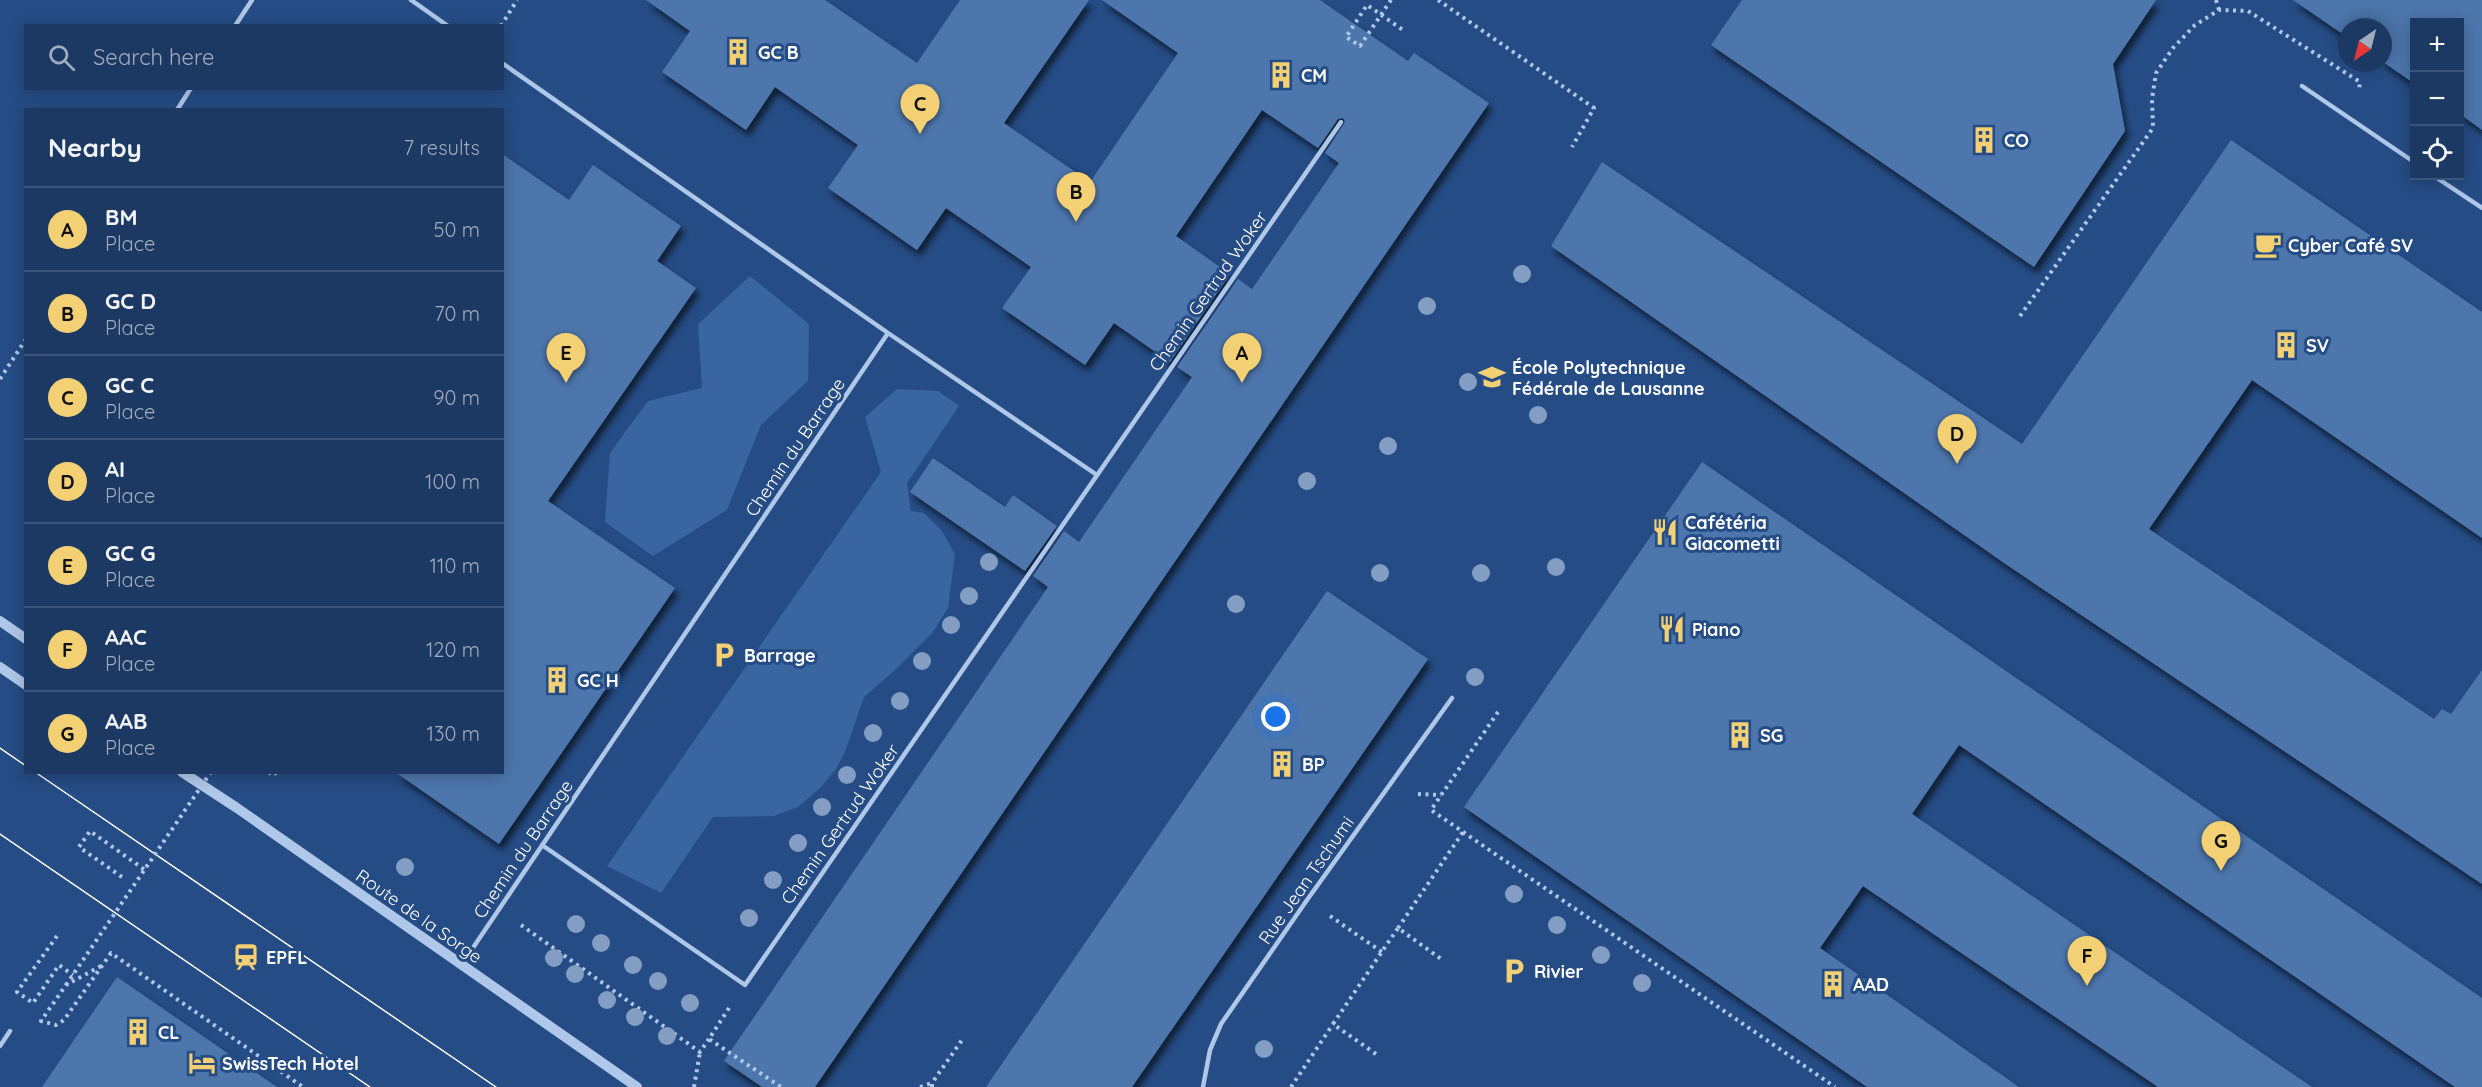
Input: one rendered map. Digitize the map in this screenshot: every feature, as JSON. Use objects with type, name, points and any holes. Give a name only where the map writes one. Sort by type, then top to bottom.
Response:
[{"type":"street","points":[[0,621],[24,638]]},
{"type":"street","points":[[0,667],[24,684]]},
{"type":"street","name":"Route de la Sorge","points":[[185,774],[637,1087]]},
{"type":"lane","points":[[236,24],[252,0]]},
{"type":"lane","points":[[411,0],[445,24]]},
{"type":"lane","points":[[504,64],[888,333],[1097,475]]},
{"type":"lane","points":[[2302,86],[2410,159]]},
{"type":"lane","points":[[178,108],[190,90]]},
{"type":"lane","name":"Chemin Gertrud Woker","points":[[542,845],[745,985],[1341,122]]},
{"type":"lane","points":[[2440,180],[2482,208]]},
{"type":"lane","name":"Chemin du Barrage","points":[[461,966],[888,333]]},
{"type":"lane","name":"Rue Jean Tschumi","points":[[1203,1087],[1210,1050],[1221,1024],[1452,698]]},
{"type":"lane","points":[[0,1046],[10,1031]]},
{"type":"path","points":[[502,24],[518,0]]},
{"type":"path","points":[[1391,0],[1383,12],[1378,20],[1372,29],[1360,46],[1346,36],[1367,5],[1376,12],[1385,18],[1394,24],[1403,30]]},
{"type":"path","points":[[1438,0],[1594,108],[1572,147]]},
{"type":"path","points":[[2216,0],[2220,10]]},
{"type":"path","points":[[2020,316],[2153,128],[2152,99],[2156,72],[2173,48],[2195,25],[2220,10],[2248,11],[2360,82],[2355,122]]},
{"type":"path","points":[[0,379],[24,342]]},
{"type":"path","points":[[1498,712],[1431,810],[1835,1087]]},
{"type":"path","points":[[210,774],[41,1021],[56,1025],[64,1020],[111,953],[303,1087]]},
{"type":"path","points":[[122,877],[79,847],[90,831],[145,870]]},
{"type":"path","points":[[1291,1087],[1463,832]]},
{"type":"path","points":[[1307,900],[1382,952]]},
{"type":"path","points":[[498,909],[700,1052]]},
{"type":"path","points":[[1398,928],[1441,959]]},
{"type":"path","points":[[57,936],[17,992],[33,1003],[59,965],[73,975]]},
{"type":"path","points":[[66,986],[101,966]]},
{"type":"path","points":[[694,1087],[700,1052],[727,1012]]},
{"type":"path","points":[[1333,1024],[1376,1054]]},
{"type":"path","points":[[709,1039],[781,1087]]},
{"type":"path","points":[[920,1087],[932,1085],[962,1040]]},
{"type":"shaded area","points":[[750,276],[809,324],[808,381],[761,425],[727,510],[653,556],[605,522],[610,453],[648,401],[702,388],[698,324]]},
{"type":"shaded area","points":[[897,389],[938,391],[959,406],[907,483],[911,511],[924,513],[942,531],[955,554],[948,608],[933,632],[864,697],[845,752],[836,769],[821,787],[798,807],[774,816],[713,817],[661,893],[607,866],[881,472],[865,417]]},
{"type":"building","points":[[646,0],[825,0],[917,63],[960,0],[1089,0],[1004,123],[1090,182],[1178,53],[1102,0],[1320,0],[1408,61],[1414,53],[1489,103],[815,1087],[762,1087],[724,1061],[1048,587],[1033,576],[1064,531],[1079,542],[1192,377],[1177,367],[1238,279],[1252,289],[1339,163],[1325,153],[1345,122],[1343,118],[1338,119],[1318,148],[1262,110],[1176,236],[1230,274],[1170,362],[1114,323],[1085,365],[1002,308],[1031,267],[946,208],[917,250],[828,188],[858,145],[775,87],[746,130],[662,72],[690,31]]},
{"type":"building","name":"CO","points":[[1742,0],[2156,0],[2113,64],[2125,131],[2034,267],[1711,45]]},
{"type":"building","points":[[2293,0],[2482,0],[2482,130],[2464,117],[2464,18],[2410,18],[2410,81],[2392,68],[2392,18],[2338,18],[2338,31]]},
{"type":"building","points":[[2231,140],[2482,312],[2482,538],[2252,380],[2149,529],[2434,719],[2442,709],[2451,714],[2482,670],[2482,884],[2007,565],[1551,246],[1602,162],[2022,444]]},
{"type":"building","points":[[504,155],[569,200],[593,165],[681,226],[657,261],[696,288],[548,501],[675,588],[499,844],[398,774],[504,774]]},
{"type":"building","points":[[933,458],[1005,507],[1013,495],[1057,526],[1025,571],[910,492]]},
{"type":"building","points":[[1702,462],[2482,998],[2482,1087],[2455,1087],[1959,745],[1912,814],[2312,1087],[2158,1087],[1863,886],[1820,948],[2019,1087],[1867,1087],[1464,807]]},
{"type":"building","name":"BP","points":[[1327,591],[1428,659],[1132,1087],[986,1087]]},
{"type":"building","name":"CL","points":[[117,977],[277,1087],[42,1087]]},
{"type":"tram line","points":[[0,748],[24,765]]},
{"type":"tram line","points":[[38,774],[496,1087]]},
{"type":"tram line","points":[[0,834],[370,1087]]},
{"type":"place","name":"GC B","points":[[738,52]]},
{"type":"place","name":"CM","points":[[1281,75]]},
{"type":"place","name":"GC C","points":[[920,134]]},
{"type":"place","name":"CO","points":[[1984,140]]},
{"type":"place","name":"GC D","points":[[1076,222]]},
{"type":"place","name":"Cyber Café SV","points":[[2268,245]]},
{"type":"place","name":"SV","points":[[2286,345]]},
{"type":"place","name":"École Polytechnique Fédérale de Lausanne","points":[[1492,377]]},
{"type":"place","name":"GC G","points":[[566,383]]},
{"type":"place","name":"BM","points":[[1242,383]]},
{"type":"place","name":"AI","points":[[1957,464]]},
{"type":"place","name":"Cafétéria Giacometti","points":[[1665,532]]},
{"type":"place","name":"Piano","points":[[1672,629]]},
{"type":"place","name":"Barrage","points":[[724,655]]},
{"type":"place","name":"GC H","points":[[557,680]]},
{"type":"place","name":"SG","points":[[1740,735]]},
{"type":"place","name":"BP","points":[[1282,764]]},
{"type":"place","name":"AAB","points":[[2221,871]]},
{"type":"place","name":"EPFL","points":[[246,957]]},
{"type":"place","name":"Rivier","points":[[1514,971]]},
{"type":"place","name":"AAD","points":[[1833,984]]},
{"type":"place","name":"AAC","points":[[2087,986]]},
{"type":"place","name":"CL","points":[[138,1032]]},
{"type":"place","name":"SwissTech Hotel","points":[[202,1063]]}]
